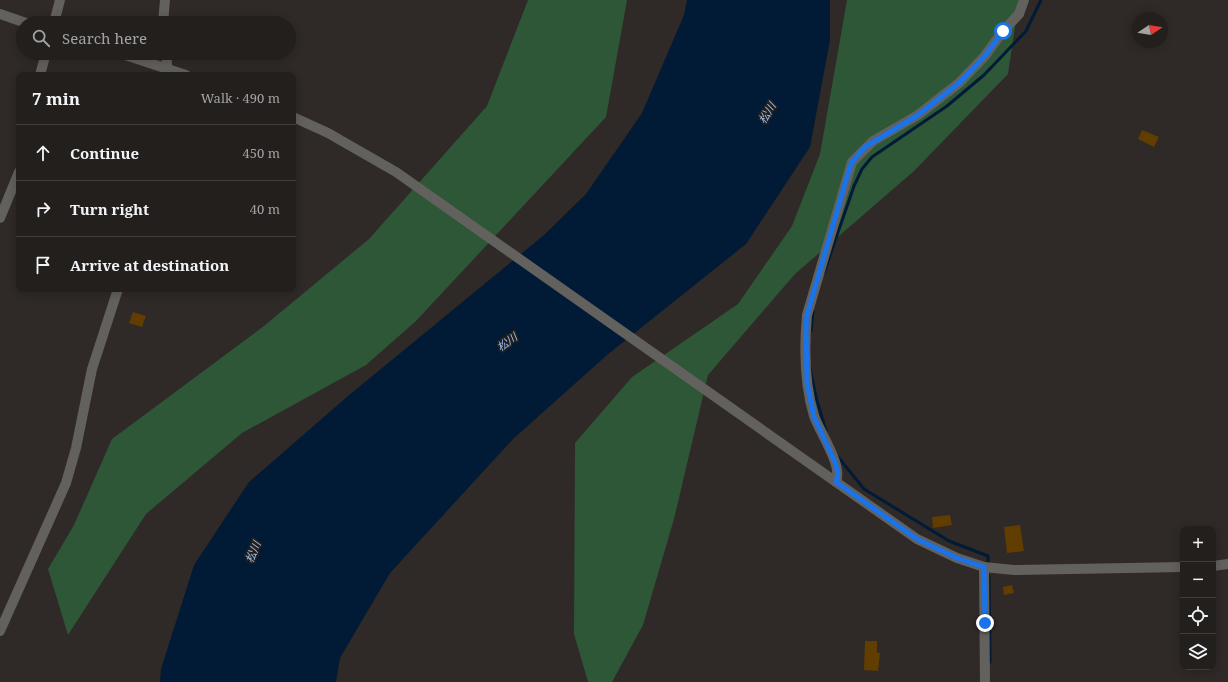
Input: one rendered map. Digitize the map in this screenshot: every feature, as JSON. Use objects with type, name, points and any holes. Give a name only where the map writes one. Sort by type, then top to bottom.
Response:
[{"type":"street","points":[[56,16],[60,0]]},
{"type":"street","points":[[164,16],[165,0]]},
{"type":"street","points":[[836,482],[838,473],[835,462],[814,417],[807,383],[806,328],[807,315],[852,162],[872,141],[918,115],[959,83],[984,57],[1003,31],[1018,14],[1024,0]]},
{"type":"street","points":[[0,14],[16,20]]},
{"type":"street","points":[[41,72],[44,60]]},
{"type":"street","points":[[137,60],[168,72],[167,60]]},
{"type":"street","points":[[296,118],[328,133],[396,172],[917,539],[957,558],[984,567],[1014,570],[1180,567]]},
{"type":"street","points":[[0,218],[16,179]]},
{"type":"street","points":[[0,631],[66,483],[76,448],[92,369],[117,292]]},
{"type":"street","points":[[1216,566],[1228,564]]},
{"type":"street","points":[[984,567],[984,682]]},
{"type":"green space","points":[[528,0],[627,0],[606,117],[416,321],[366,365],[242,433],[146,514],[68,635],[48,569],[74,525],[112,439],[264,326],[369,239],[487,106]]},
{"type":"green space","points":[[847,0],[1019,0],[1008,74],[914,171],[795,274],[708,375],[674,519],[643,625],[612,682],[588,682],[574,634],[575,443],[632,377],[738,304],[792,226],[820,154]]},
{"type":"water","name":"松川","points":[[687,0],[830,0],[830,40],[810,147],[746,244],[607,355],[513,439],[390,573],[340,658],[336,682],[160,682],[161,669],[194,565],[249,482],[348,396],[544,235],[586,194],[642,113],[684,15]]},
{"type":"building","points":[[1142,130],[1159,137],[1154,147],[1138,139]]},
{"type":"building","points":[[133,312],[146,316],[142,327],[129,323]]},
{"type":"building","points":[[950,515],[952,525],[933,528],[932,517]]},
{"type":"building","points":[[1020,525],[1024,551],[1007,553],[1004,527]]},
{"type":"building","points":[[1012,585],[1014,593],[1004,595],[1003,587]]},
{"type":"building","points":[[865,641],[877,641],[877,653],[880,653],[878,671],[864,670]]},
{"type":"waterway","points":[[824,273],[854,186],[862,169],[872,157],[947,106],[984,75],[1026,31],[1041,0]]},
{"type":"waterway","points":[[811,331],[813,311]]},
{"type":"waterway","points":[[810,368],[816,397],[826,431]]},
{"type":"waterway","points":[[838,457],[864,489],[949,541],[988,556],[988,566]]},
{"type":"waterway","points":[[989,576],[990,662]]},
{"type":"route","points":[[985,623],[984,567],[957,558],[917,539],[836,482],[838,473],[835,462],[814,417],[810,400],[807,383],[805,350],[807,315],[852,162],[872,141],[918,115],[959,83],[971,72],[990,50],[1003,31]]}]
